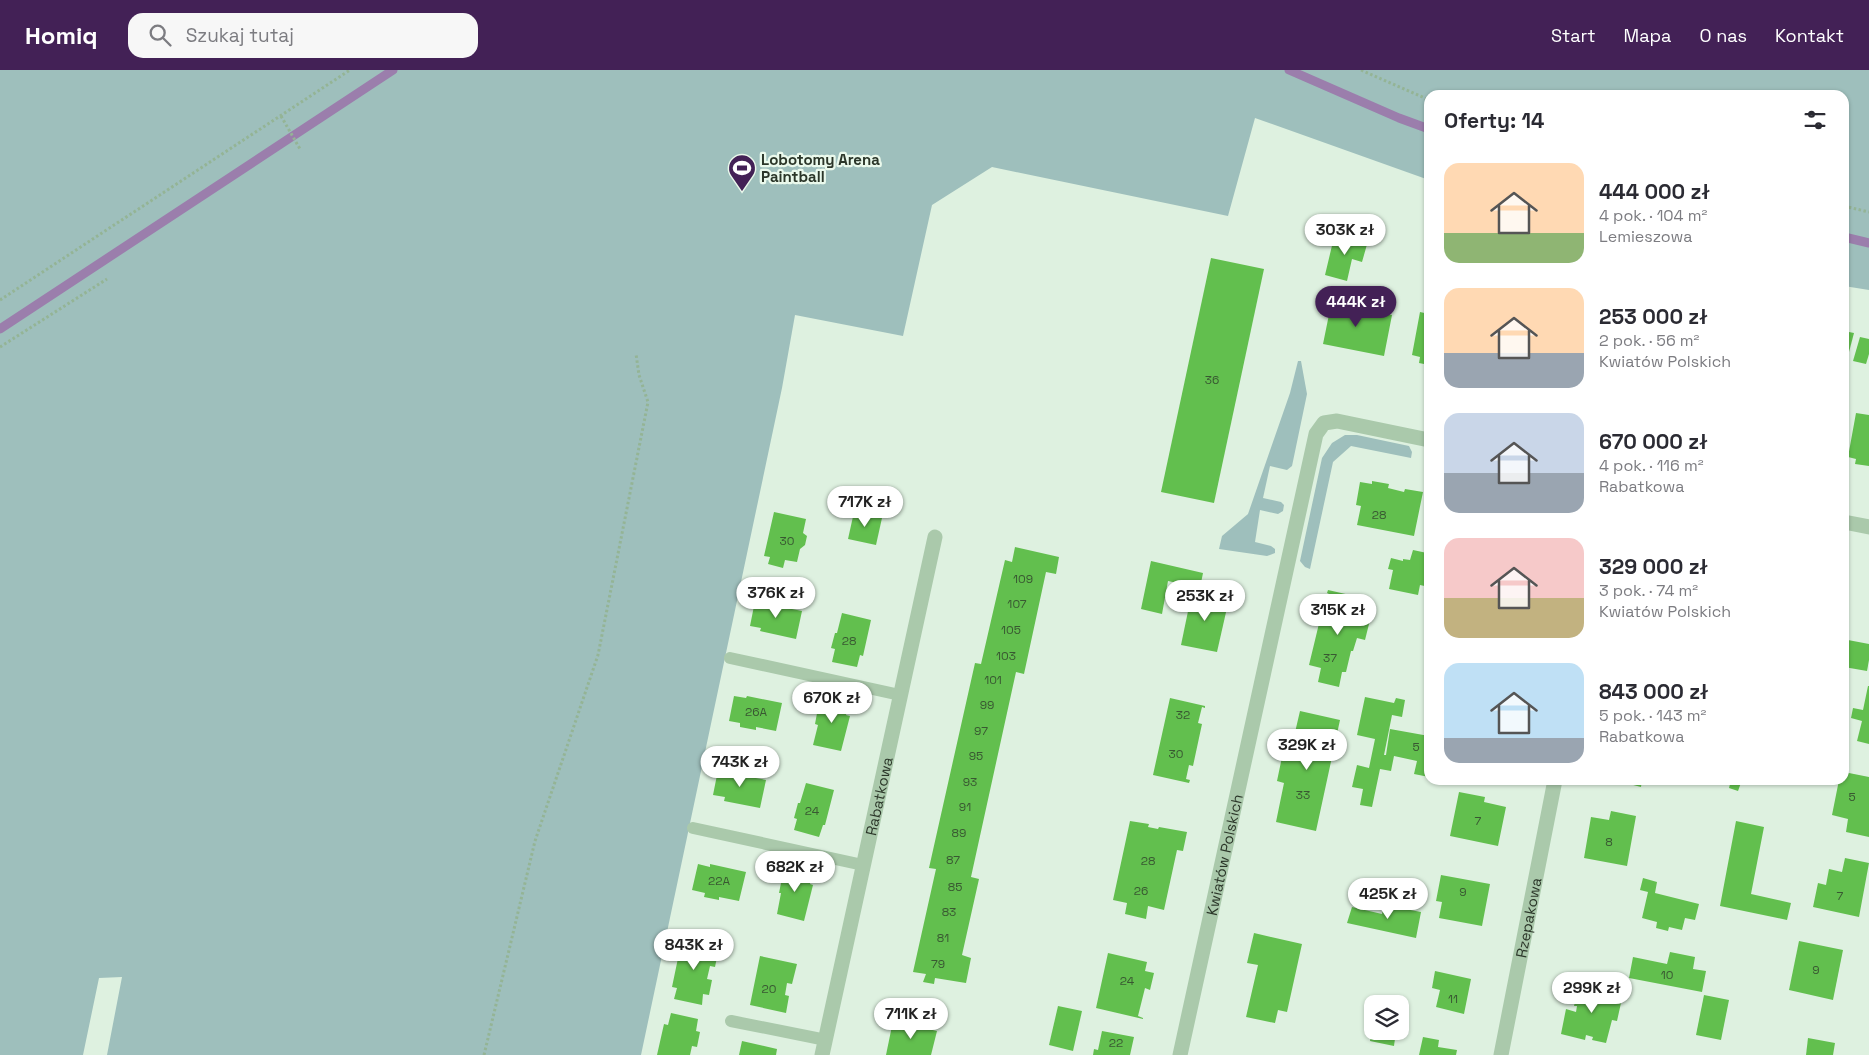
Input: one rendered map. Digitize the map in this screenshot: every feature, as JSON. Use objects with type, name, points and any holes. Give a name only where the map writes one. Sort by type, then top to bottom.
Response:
[{"type":"street","name":"Kwiatów Polskich","points":[[1180,1055],[1316,434],[1324,423],[1338,421],[1424,439]]},
{"type":"street","points":[[1849,523],[1869,527]]},
{"type":"street","name":"Rabatkowa","points":[[824,1048],[935,537]]},
{"type":"street","name":"Rzepakowa","points":[[1500,1055],[1554,785]]},
{"type":"lane","points":[[730,658],[900,695]]},
{"type":"lane","points":[[693,828],[863,864]]},
{"type":"lane","points":[[731,1021],[824,1048]]},
{"type":"path","points":[[0,300],[350,70]]},
{"type":"path","points":[[1361,70],[1424,98]]},
{"type":"path","points":[[281,116],[300,149]]},
{"type":"path","points":[[1849,207],[1869,212]]},
{"type":"path","points":[[0,348],[107,279]]},
{"type":"path","points":[[484,1055],[535,842],[598,654],[648,402],[639,375],[636,354]]},
{"type":"shaded area","points":[[0,70],[1869,70],[1869,290],[1849,287],[1849,90],[1424,90],[1424,178],[1255,118],[1228,216],[992,167],[932,205],[903,336],[795,315],[782,388],[641,1055],[107,1055],[122,977],[99,978],[83,1055],[0,1055]]},
{"type":"shaded area","points":[[1298,361],[1301,361],[1307,394],[1292,466],[1287,470],[1270,466],[1263,498],[1281,502],[1284,505],[1283,511],[1278,514],[1260,510],[1255,542],[1271,546],[1275,549],[1275,553],[1267,556],[1219,549],[1222,536],[1248,514],[1290,393]]},
{"type":"shaded area","points":[[1345,435],[1357,435],[1409,446],[1412,452],[1411,458],[1351,446],[1333,462],[1310,569],[1305,567],[1300,561],[1322,458],[1332,443]]},
{"type":"building","points":[[1335,233],[1368,241],[1362,262],[1352,259],[1347,281],[1325,275]]},
{"type":"building","points":[[1211,258],[1264,269],[1214,503],[1161,492]]},
{"type":"building","points":[[1334,290],[1346,292],[1344,306],[1392,315],[1384,356],[1323,344]]},
{"type":"building","points":[[1420,312],[1424,313],[1424,364],[1419,363],[1420,357],[1412,355]]},
{"type":"building","points":[[1849,332],[1854,333],[1849,352]]},
{"type":"building","points":[[1860,337],[1869,339],[1869,354],[1866,364],[1853,361]]},
{"type":"building","points":[[1856,413],[1869,415],[1869,466],[1855,464],[1856,459],[1849,457]]},
{"type":"building","points":[[1372,481],[1389,484],[1388,488],[1404,492],[1405,489],[1423,492],[1414,536],[1357,525],[1361,506],[1356,505],[1360,482],[1372,484]]},
{"type":"building","points":[[774,512],[806,519],[803,533],[807,536],[805,545],[800,549],[797,562],[785,560],[783,568],[768,564],[770,557],[764,556]]},
{"type":"building","points":[[854,512],[882,518],[876,545],[848,539]]},
{"type":"building","points":[[1015,547],[1059,557],[1056,574],[1046,572],[1024,674],[1016,672],[971,877],[979,879],[962,955],[971,958],[966,983],[935,978],[934,984],[923,982],[926,974],[913,972],[936,869],[929,868],[975,663],[981,664],[1005,560],[1012,562]]},
{"type":"building","points":[[1413,550],[1424,552],[1424,586],[1420,585],[1418,595],[1389,589],[1393,570],[1388,569],[1391,558],[1403,561],[1403,559],[1410,560]]},
{"type":"building","points":[[1151,561],[1203,573],[1200,588],[1168,581],[1162,614],[1141,609]]},
{"type":"building","points":[[1328,590],[1363,598],[1359,618],[1370,620],[1365,640],[1357,638],[1353,651],[1351,651],[1346,672],[1342,672],[1339,687],[1318,682],[1321,668],[1309,665],[1323,607],[1328,608],[1331,595],[1327,593]]},
{"type":"building","points":[[1192,592],[1229,599],[1217,652],[1181,645]]},
{"type":"building","points":[[767,600],[783,603],[782,607],[802,611],[796,639],[760,631],[761,628],[750,626],[755,601],[767,603]]},
{"type":"building","points":[[842,613],[871,620],[863,656],[860,655],[857,667],[832,662],[835,649],[831,648]]},
{"type":"building","points":[[1849,640],[1869,644],[1867,671],[1849,668]]},
{"type":"building","points":[[1868,686],[1869,744],[1857,741],[1862,721],[1851,718],[1853,708],[1863,710]]},
{"type":"building","points":[[734,696],[746,698],[747,696],[782,703],[776,731],[756,727],[756,730],[740,727],[740,723],[729,721]]},
{"type":"building","points":[[824,697],[849,703],[846,715],[850,716],[841,751],[813,745],[818,725],[815,724],[818,708],[821,709]]},
{"type":"building","points":[[1365,697],[1394,703],[1396,698],[1405,700],[1402,717],[1392,715],[1384,755],[1386,755],[1390,729],[1424,735],[1424,776],[1414,774],[1417,761],[1394,756],[1391,771],[1380,769],[1372,807],[1360,805],[1363,789],[1352,787],[1357,765],[1369,768],[1375,739],[1357,735]]},
{"type":"building","points":[[1170,698],[1205,706],[1205,708],[1202,707],[1198,723],[1202,724],[1193,766],[1189,765],[1186,779],[1190,780],[1189,783],[1153,775]]},
{"type":"building","points":[[1300,711],[1340,720],[1316,831],[1276,822],[1284,783],[1277,781],[1282,757],[1289,758]]},
{"type":"building","points":[[718,770],[730,773],[731,770],[745,773],[745,776],[766,780],[760,808],[724,801],[725,797],[713,795]]},
{"type":"building","points":[[1849,773],[1869,777],[1869,837],[1846,832],[1848,819],[1832,815],[1838,785],[1849,785]]},
{"type":"building","points":[[806,783],[834,790],[825,825],[823,825],[819,837],[794,830],[797,819],[794,818]]},
{"type":"building","points":[[1730,785],[1740,785],[1738,791],[1729,788]]},
{"type":"building","points":[[1459,792],[1485,797],[1484,802],[1506,807],[1498,846],[1450,836]]},
{"type":"building","points":[[1611,811],[1636,816],[1627,866],[1584,858],[1591,817],[1609,820]]},
{"type":"building","points":[[1130,821],[1149,824],[1148,827],[1158,829],[1159,827],[1187,832],[1183,851],[1177,850],[1164,910],[1148,906],[1146,919],[1125,914],[1127,903],[1113,900]]},
{"type":"building","points":[[1736,821],[1764,827],[1751,894],[1791,903],[1787,920],[1720,906]]},
{"type":"building","points":[[1845,858],[1869,863],[1859,917],[1813,907],[1818,883],[1826,885],[1829,869],[1842,872]]},
{"type":"building","points":[[698,864],[710,867],[710,864],[746,872],[739,901],[719,897],[719,900],[704,897],[705,893],[692,890]]},
{"type":"building","points":[[788,866],[813,872],[810,884],[813,885],[804,921],[777,914],[782,878],[784,879]]},
{"type":"building","points":[[1441,875],[1490,884],[1482,926],[1439,918],[1442,902],[1436,901]]},
{"type":"building","points":[[1643,878],[1657,882],[1655,893],[1699,904],[1695,920],[1685,918],[1682,930],[1669,927],[1668,931],[1656,928],[1657,922],[1642,918],[1648,892],[1640,890]]},
{"type":"building","points":[[1384,905],[1421,912],[1416,938],[1347,923],[1352,907],[1382,914]]},
{"type":"building","points":[[1254,933],[1302,944],[1287,1012],[1278,1010],[1275,1023],[1246,1017],[1258,965],[1247,963]]},
{"type":"building","points":[[682,939],[719,947],[715,967],[710,966],[707,979],[712,980],[709,995],[703,994],[702,1005],[674,999],[677,988],[672,987]]},
{"type":"building","points":[[1799,941],[1843,950],[1833,1000],[1789,990]]},
{"type":"building","points":[[1670,952],[1695,957],[1693,969],[1706,971],[1702,992],[1629,978],[1633,957],[1667,964]]},
{"type":"building","points":[[1108,953],[1147,962],[1145,971],[1154,973],[1150,990],[1145,988],[1138,1016],[1143,1019],[1096,1008]]},
{"type":"building","points":[[760,956],[797,964],[792,984],[787,983],[785,995],[789,996],[786,1013],[750,1005]]},
{"type":"building","points":[[1435,971],[1471,979],[1464,1014],[1436,1007],[1440,990],[1432,988]]},
{"type":"building","points":[[1579,985],[1594,989],[1593,992],[1600,994],[1601,989],[1623,994],[1617,1021],[1612,1020],[1606,1043],[1592,1040],[1593,1037],[1586,1035],[1585,1040],[1561,1034],[1566,1009],[1576,1012],[1577,1006],[1574,1006]]},
{"type":"building","points":[[1704,995],[1729,1000],[1721,1040],[1696,1035]]},
{"type":"building","points":[[1058,1006],[1082,1011],[1073,1051],[1049,1045]]},
{"type":"building","points":[[671,1013],[698,1019],[696,1031],[700,1032],[697,1047],[692,1046],[690,1055],[657,1055],[664,1024],[668,1025]]},
{"type":"building","points":[[893,1021],[937,1031],[931,1055],[886,1055]]},
{"type":"building","points":[[1102,1031],[1134,1037],[1130,1055],[1093,1055],[1094,1049],[1098,1050]]},
{"type":"building","points":[[1423,1037],[1439,1040],[1438,1047],[1457,1050],[1456,1055],[1419,1055]]},
{"type":"building","points":[[1808,1038],[1835,1043],[1833,1055],[1806,1055]]},
{"type":"building","points":[[1370,1040],[1395,1040],[1394,1046]]},
{"type":"building","points":[[742,1041],[777,1049],[776,1055],[739,1055]]},
{"type":"waterway","points":[[0,329],[393,70]]},
{"type":"waterway","points":[[1289,70],[1424,127]]},
{"type":"waterway","points":[[1849,238],[1869,243]]},
{"type":"place","name":"Lobotomy Arena Paintball","points":[[742,192]]}]
